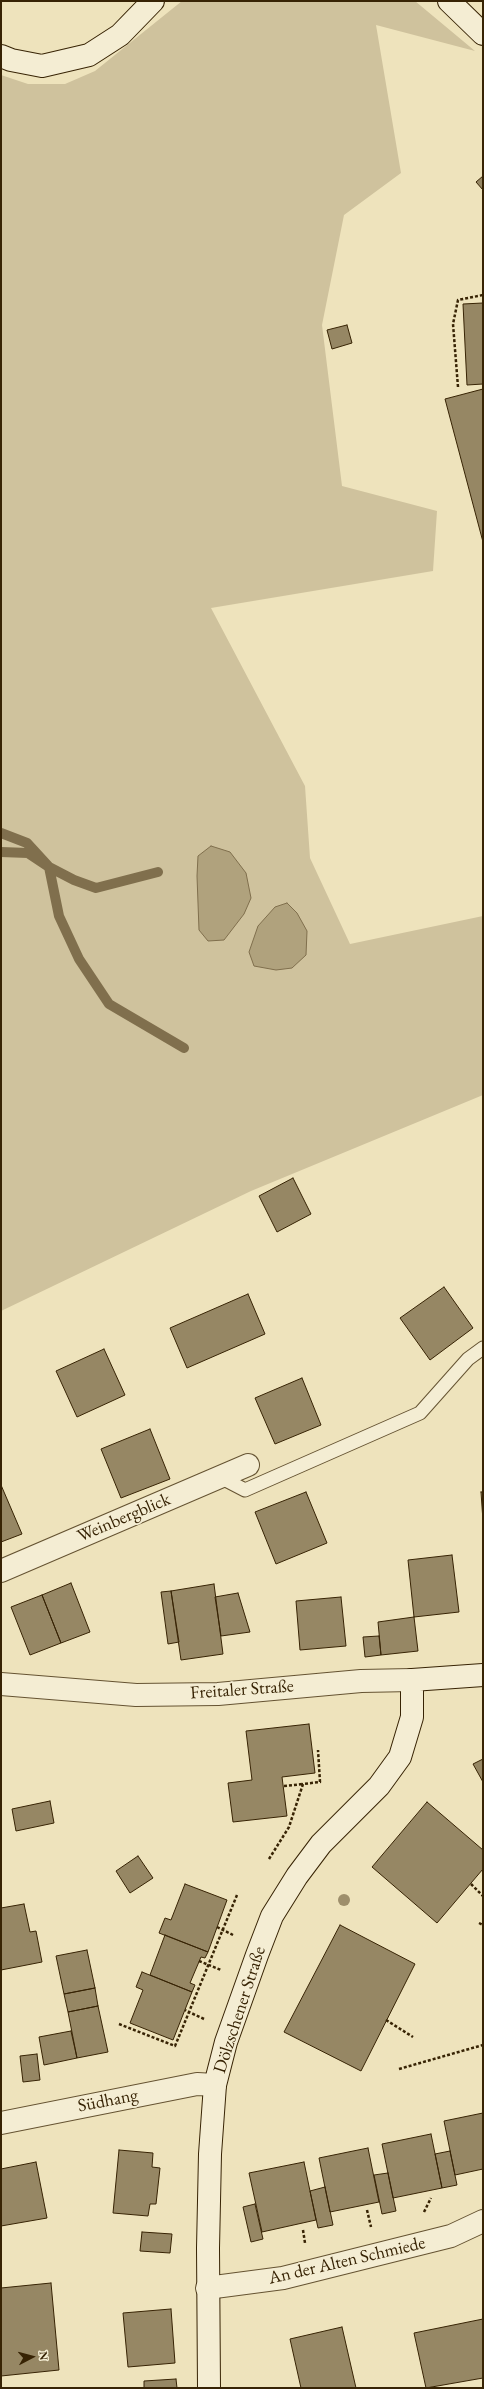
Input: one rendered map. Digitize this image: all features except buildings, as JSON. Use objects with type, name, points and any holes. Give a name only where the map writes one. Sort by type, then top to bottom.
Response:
[{"type":"street","points":[[1,56],[11,60],[42,66],[89,54],[120,35],[153,1]]},
{"type":"street","points":[[449,1],[483,34]]},
{"type":"street","name":"Weinbergblick","points":[[1,1571],[248,1465]]},
{"type":"street","name":"Freitaler Straße","points":[[1,1684],[136,1695],[218,1694],[354,1681],[412,1680],[483,1675]]},
{"type":"street","name":"Dölzschener Straße","points":[[209,2388],[207,2288],[210,2154],[215,2085],[226,2042],[272,1916],[297,1876],[320,1844],[379,1786],[400,1757],[412,1717],[412,1680]]},
{"type":"street","name":"Südhang","points":[[1,2123],[197,2084],[215,2085]]},
{"type":"street","name":"An der Alten Schmiede","points":[[207,2288],[283,2278],[451,2236],[483,2221]]},
{"type":"lane","points":[[220,1477],[246,1490],[420,1413],[468,1359],[483,1348]]},
{"type":"path","points":[[458,387],[453,324],[458,300],[483,295]]},
{"type":"path","points":[[284,1786],[320,1782],[318,1750]]},
{"type":"path","points":[[269,1859],[289,1828],[303,1784]]},
{"type":"path","points":[[470,1884],[483,1896]]},
{"type":"path","points":[[119,2024],[175,2046],[237,1895]]},
{"type":"path","points":[[479,1923],[483,1925]]},
{"type":"path","points":[[217,1926],[239,1938]]},
{"type":"path","points":[[199,1961],[225,1972]]},
{"type":"path","points":[[185,2010],[206,2020]]},
{"type":"path","points":[[386,2020],[413,2037]]},
{"type":"path","points":[[399,2068],[483,2045]]},
{"type":"shaded area","points":[[182,1],[415,1],[475,51],[376,25],[401,173],[344,215],[322,325],[342,486],[437,511],[433,571],[211,608],[305,786],[310,858],[350,944],[483,916],[483,1095],[251,1191],[1,1311],[1,75],[28,84],[65,84],[95,71]]},
{"type":"shaded area","points":[[211,846],[230,852],[246,873],[251,898],[244,914],[224,940],[208,941],[199,930],[197,876],[198,856]]},
{"type":"shaded area","points":[[287,903],[297,913],[307,931],[306,955],[292,968],[276,970],[254,966],[249,952],[258,926],[275,907]]},
{"type":"waterway","points":[[1,833],[27,843],[49,867],[74,880],[96,888],[158,872]]},
{"type":"waterway","points":[[1,852],[28,853],[49,867],[59,916],[79,959],[109,1004],[184,1048]]}]
